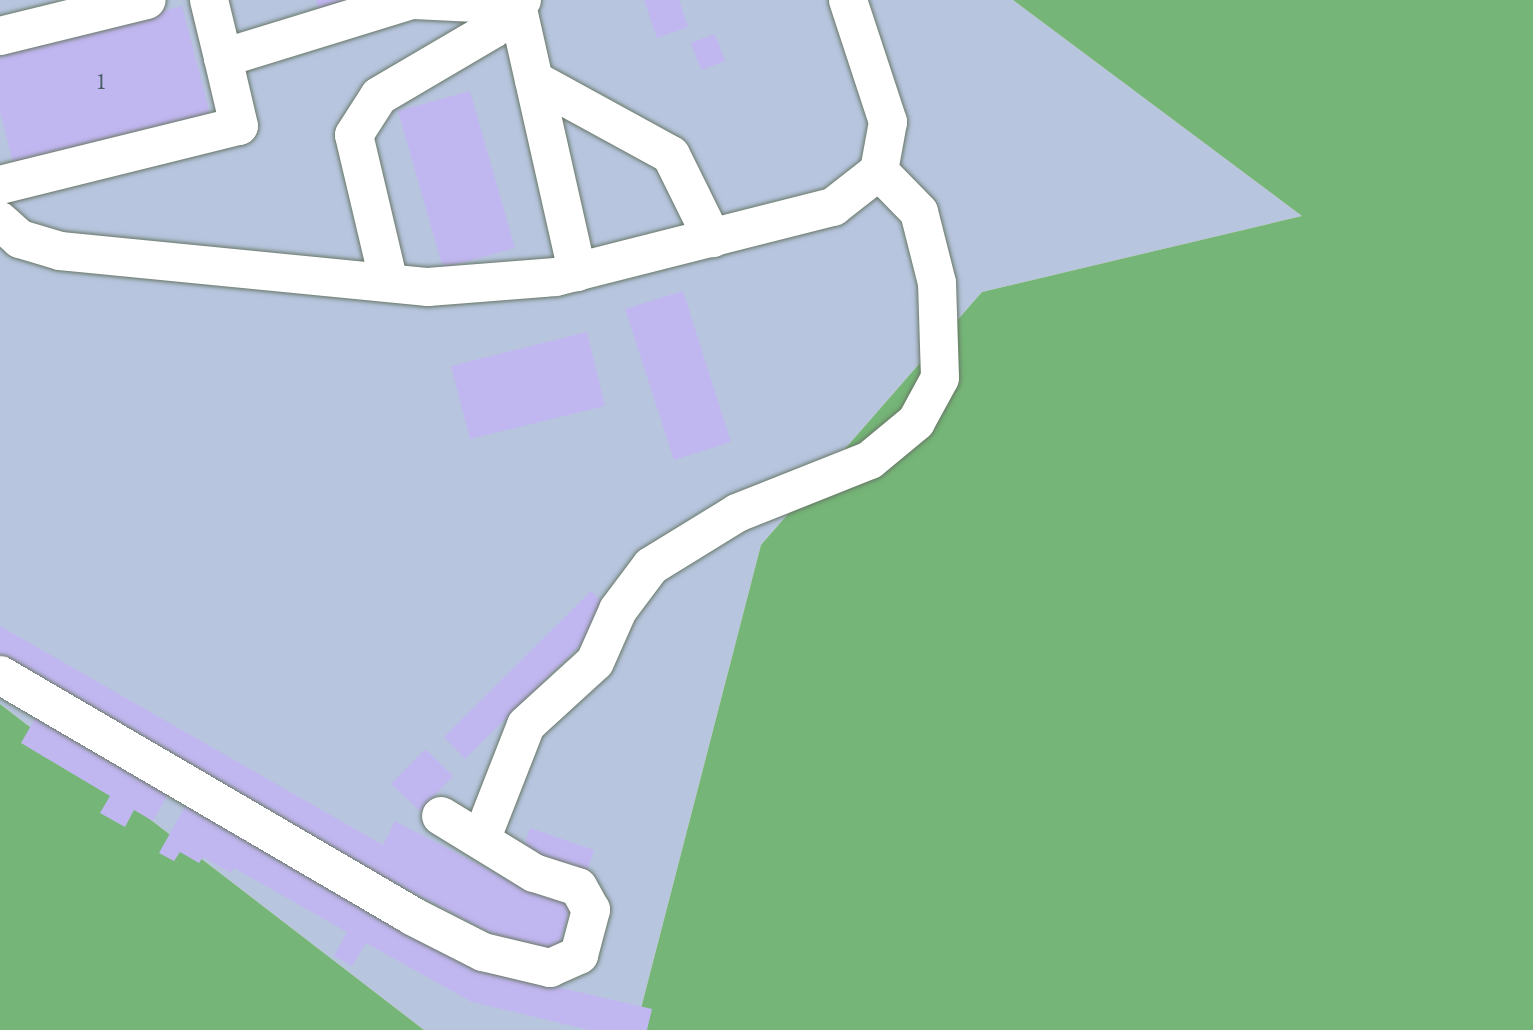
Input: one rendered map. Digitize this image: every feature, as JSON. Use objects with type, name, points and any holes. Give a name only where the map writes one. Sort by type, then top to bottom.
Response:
[{"type":"lane","points":[[0,36],[147,0]]},
{"type":"lane","points":[[0,185],[239,126],[209,0]]},
{"type":"lane","points":[[223,58],[413,0],[519,2]]},
{"type":"lane","points":[[0,222],[20,239],[60,251],[428,287],[577,272],[833,207],[879,171],[888,122],[848,0]]},
{"type":"lane","points":[[519,2],[577,272]]},
{"type":"lane","points":[[389,283],[354,135],[379,96],[493,29],[519,2]]},
{"type":"lane","points":[[534,79],[671,155],[712,238]]},
{"type":"lane","points":[[481,840],[526,725],[595,662],[618,610],[651,566],[737,513],[870,460],[916,422],[940,378],[937,283],[919,212],[879,171]]},
{"type":"lane","points":[[0,675],[412,916],[483,952],[551,968],[579,955],[591,910],[578,887],[534,873],[441,816]]},
{"type":"shaded area","points":[[0,0],[1013,0],[1302,216],[982,292],[761,545],[637,1024],[623,1030],[424,1030],[0,704]]},
{"type":"green space","points":[[1013,0],[1533,0],[1533,1030],[623,1030],[637,1024],[761,545],[982,292],[1302,216]]},
{"type":"green space","points":[[0,704],[424,1030],[0,1030]]},
{"type":"building","points":[[316,0],[363,0],[320,13]]},
{"type":"building","points":[[644,0],[679,0],[688,27],[657,38]]},
{"type":"building","points":[[182,6],[210,114],[13,163],[0,111],[0,51]]},
{"type":"building","points":[[715,34],[725,61],[701,70],[691,43]]},
{"type":"building","points":[[470,91],[515,248],[443,268],[398,111]]},
{"type":"building","points":[[683,291],[731,442],[674,460],[625,309]]},
{"type":"building","points":[[587,332],[605,406],[470,439],[451,366]]},
{"type":"building","points":[[591,591],[613,613],[465,759],[444,737]]},
{"type":"building","points":[[0,626],[383,845],[395,821],[516,884],[573,901],[556,953],[493,934],[351,860],[0,659]]},
{"type":"building","points":[[36,717],[168,794],[153,821],[134,810],[125,827],[100,813],[110,796],[21,743]]},
{"type":"building","points":[[425,749],[453,776],[420,811],[391,784]]},
{"type":"building","points":[[187,803],[484,970],[652,1009],[647,1030],[590,1030],[472,1002],[366,943],[352,966],[334,956],[347,932],[234,868],[231,873],[203,857],[199,863],[180,852],[174,861],[159,853]]},
{"type":"building","points":[[530,828],[594,850],[585,878],[521,856]]}]
